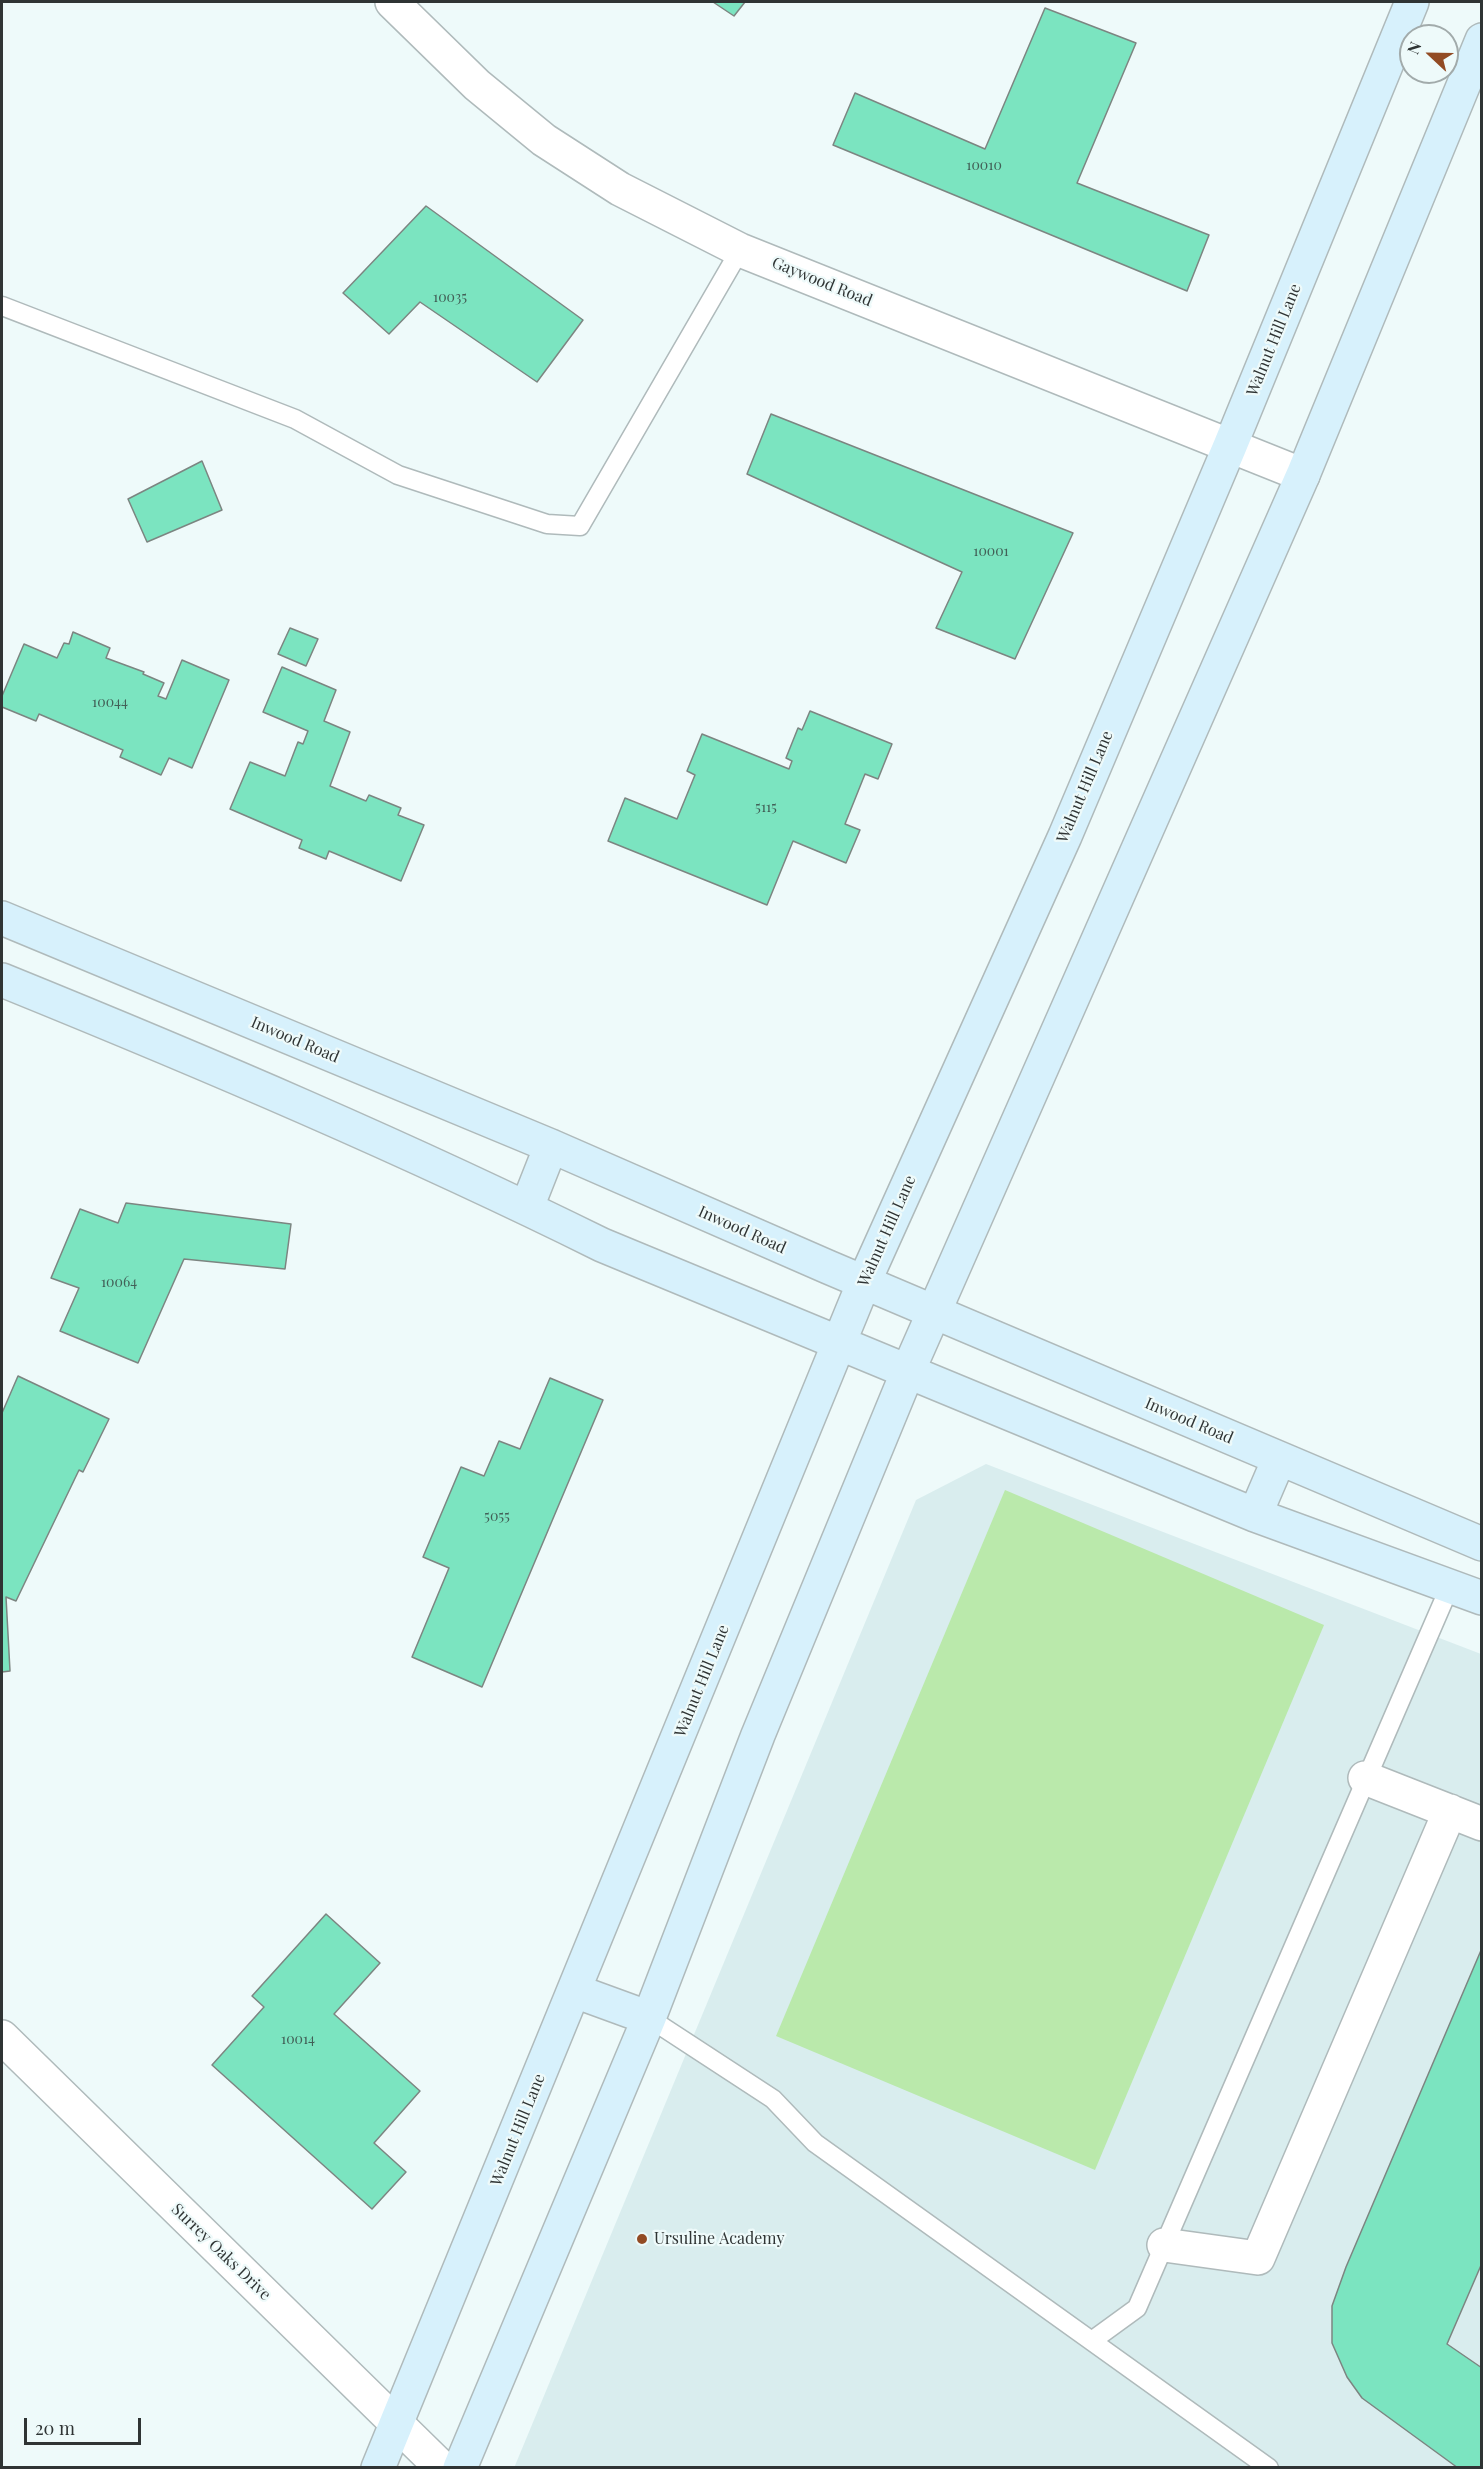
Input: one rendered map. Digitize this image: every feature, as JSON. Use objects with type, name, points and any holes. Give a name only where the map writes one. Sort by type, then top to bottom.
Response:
[{"type":"main road","name":"Walnut Hill Lane","points":[[378,2468],[864,1282],[1065,836],[1230,446],[1412,2]]},
{"type":"main road","points":[[460,2468],[648,2018],[758,1735],[908,1371],[1303,475],[1482,40]]},
{"type":"main road","name":"Inwood Road","points":[[2,918],[551,1146],[933,1312],[1482,1544]]},
{"type":"main road","points":[[2,980],[204,1062],[527,1208],[602,1245],[1255,1515],[1482,1598]]},
{"type":"main road","points":[[527,1208],[551,1146]]},
{"type":"main road","points":[[1255,1515],[1279,1459]]},
{"type":"main road","points":[[575,1991],[648,2018]]},
{"type":"street","name":"Gaywood Road","points":[[392,2],[477,85],[544,140],[620,189],[740,250],[1303,475]]},
{"type":"street","points":[[1365,1778],[1482,1824]]},
{"type":"street","points":[[1164,2245],[1258,2258],[1450,1811]]},
{"type":"street","name":"Surrey Oaks Drive","points":[[2,2037],[442,2468]]},
{"type":"lane","points":[[2,306],[295,419],[398,475],[547,524],[580,526],[740,250]]},
{"type":"lane","points":[[1093,2340],[1137,2308],[1450,1586]]},
{"type":"lane","points":[[648,2018],[773,2099],[815,2143],[1269,2468]]},
{"type":"shaded area","points":[[986,1464],[1481,1654],[1481,2467],[514,2468],[916,1500]]},
{"type":"green space","points":[[1005,1490],[1324,1625],[1095,2170],[776,2036]]},
{"type":"building","points":[[713,2],[745,2],[734,16]]},
{"type":"building","points":[[1045,8],[1136,43],[1077,183],[1209,235],[1187,291],[833,145],[855,93],[985,149]]},
{"type":"building","points":[[426,206],[583,320],[537,382],[420,302],[389,334],[343,293]]},
{"type":"building","points":[[771,414],[1073,533],[1015,659],[936,628],[962,572],[747,474]]},
{"type":"building","points":[[202,461],[222,510],[147,542],[128,499]]},
{"type":"building","points":[[290,628],[318,639],[306,666],[278,654]]},
{"type":"building","points":[[73,632],[110,648],[106,658],[144,672],[143,674],[164,683],[158,696],[166,699],[182,660],[229,680],[192,768],[169,758],[161,775],[120,757],[123,750],[39,714],[36,721],[2,707],[2,696],[24,644],[57,658],[64,643],[69,644]]},
{"type":"building","points":[[282,667],[336,690],[324,721],[350,732],[330,786],[366,801],[369,795],[401,808],[398,815],[424,825],[401,881],[329,851],[326,859],[299,848],[302,840],[230,809],[250,762],[285,776],[298,742],[303,744],[308,731],[263,712]]},
{"type":"building","points":[[810,711],[892,744],[878,779],[865,774],[845,824],[860,830],[846,863],[793,841],[767,905],[608,841],[625,798],[677,819],[695,775],[687,771],[702,734],[789,769],[792,761],[786,758],[798,728],[802,730]]},
{"type":"building","points":[[126,1203],[291,1224],[285,1269],[184,1259],[138,1363],[60,1331],[79,1288],[51,1278],[80,1209],[118,1223]]},
{"type":"building","points":[[18,1376],[109,1419],[83,1472],[79,1470],[16,1601],[6,1597],[10,1671],[2,1672],[2,1413]]},
{"type":"building","points":[[550,1378],[603,1400],[482,1687],[412,1657],[449,1568],[423,1557],[461,1467],[484,1476],[499,1441],[520,1449]]},
{"type":"building","points":[[326,1914],[380,1963],[334,2014],[420,2091],[374,2143],[406,2172],[372,2209],[212,2065],[264,2007],[252,1996]]},
{"type":"building","points":[[1482,1948],[1482,2263],[1447,2344],[1482,2368],[1482,2468],[1458,2468],[1362,2398],[1347,2377],[1332,2343],[1332,2306],[1346,2267]]},
{"type":"place","name":"Ursuline Academy","points":[[642,2239]]}]
